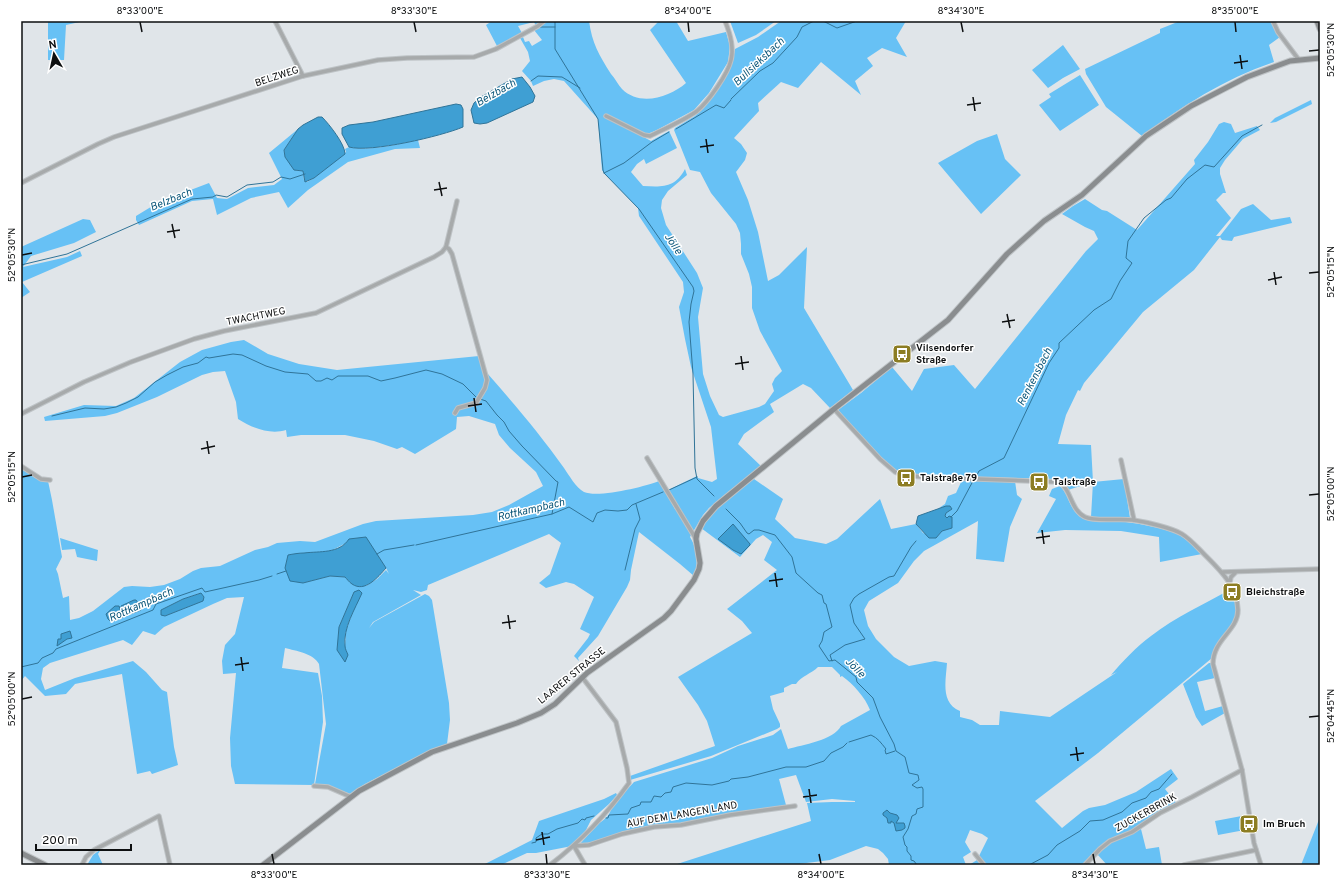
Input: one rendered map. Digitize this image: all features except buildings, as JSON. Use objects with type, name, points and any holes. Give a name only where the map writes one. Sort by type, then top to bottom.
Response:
[{"type":"street","points":[[275,21],[303,76]]},
{"type":"street","name":"BELZWEG","points":[[21,183],[110,139],[303,76],[378,60],[474,57],[496,49],[538,26],[544,21]]},
{"type":"street","points":[[606,116],[644,135],[650,136],[696,112],[706,103],[731,60],[731,42],[725,21]]},
{"type":"street","points":[[1273,21],[1278,32],[1299,60]]},
{"type":"street","points":[[1317,21],[1320,29]]},
{"type":"street","points":[[1261,865],[1256,850],[1242,770],[1213,664],[1217,646],[1233,625],[1237,617],[1237,604],[1230,582],[1223,572],[1188,538],[1174,530],[1134,520],[1086,518],[1077,511],[1061,483],[1054,481],[923,478],[902,475],[895,472],[880,459],[834,409],[948,320],[999,262],[1033,230],[1053,213],[1082,195],[1146,136],[1180,112],[1229,85],[1259,71],[1280,64],[1320,58]]},
{"type":"street","points":[[455,413],[458,408],[476,403],[485,388],[487,380],[452,254],[446,247],[458,201]]},
{"type":"street","name":"TWACHTWEG","points":[[21,414],[91,379],[181,343],[224,331],[316,313],[434,257],[442,252],[446,247]]},
{"type":"street","name":"LAARER STRASSE","points":[[267,864],[351,797],[372,784],[432,752],[517,723],[541,713],[555,704],[582,677],[672,611],[694,580],[699,569],[696,539],[699,527],[703,520],[730,494],[834,409]]},
{"type":"street","points":[[647,458],[696,539]]},
{"type":"street","points":[[1121,460],[1134,520]]},
{"type":"street","points":[[21,466],[41,479],[50,480]]},
{"type":"street","points":[[1223,572],[1320,569]]},
{"type":"street","points":[[1230,582],[1231,577],[1235,572]]},
{"type":"street","points":[[550,865],[574,846],[629,783],[616,722],[582,677]]},
{"type":"street","name":"ZUCKERBRINK","points":[[1085,865],[1110,841],[1132,832],[1160,813],[1242,770]]},
{"type":"street","points":[[314,786],[328,787],[351,797]]},
{"type":"street","name":"AUF DEM LANGEN LAND","points":[[574,846],[589,845],[622,834],[654,827],[681,825],[730,814],[795,806]]},
{"type":"street","points":[[82,865],[86,857],[94,850],[159,816],[170,865]]},
{"type":"street","points":[[574,846],[585,865]]},
{"type":"street","points":[[1184,865],[1256,850]]},
{"type":"street","points":[[21,853],[45,865]]},
{"type":"street","points":[[975,854],[984,865]]},
{"type":"shaded area","points":[[48,21],[84,21],[66,25],[64,60],[48,60]]},
{"type":"shaded area","points":[[492,21],[542,21],[536,26],[534,22],[518,26],[522,33],[497,46],[486,25]]},
{"type":"shaded area","points":[[547,21],[589,21],[592,36],[597,49],[619,86],[637,98],[646,99],[663,96],[686,83],[650,30],[659,21],[676,21],[688,41],[726,32],[730,46],[728,62],[709,93],[694,110],[650,133],[645,133],[605,114],[608,118],[651,141],[669,131],[677,148],[646,164],[644,159],[637,164],[631,172],[643,186],[662,186],[673,183],[685,169],[687,175],[668,191],[662,200],[661,208],[666,225],[697,273],[703,288],[698,317],[703,374],[710,396],[719,415],[723,417],[765,404],[774,391],[772,384],[775,378],[782,371],[760,331],[752,308],[752,287],[749,274],[741,254],[740,233],[736,224],[711,193],[700,172],[690,170],[674,130],[695,116],[713,97],[732,64],[735,49],[758,37],[781,21],[906,21],[896,38],[907,57],[882,48],[867,58],[873,66],[855,81],[861,95],[821,62],[798,88],[781,82],[758,103],[759,111],[734,138],[741,144],[747,153],[745,160],[736,172],[748,200],[758,232],[768,281],[779,275],[807,247],[804,308],[853,390],[830,408],[811,388],[803,384],[770,404],[774,412],[744,434],[738,444],[762,467],[728,492],[703,515],[690,537],[696,556],[696,572],[694,576],[639,532],[630,580],[627,587],[598,636],[578,658],[579,661],[574,656],[590,634],[580,629],[594,597],[574,584],[566,582],[546,588],[539,583],[550,574],[561,543],[549,534],[428,585],[427,590],[421,592],[413,590],[421,595],[373,622],[369,628],[374,622],[425,594],[432,600],[449,703],[450,720],[447,744],[435,748],[365,784],[350,794],[329,786],[315,784],[326,724],[319,664],[309,655],[285,648],[282,668],[318,673],[322,696],[323,722],[314,785],[235,784],[231,766],[230,738],[236,673],[223,674],[222,661],[225,645],[235,634],[244,597],[227,598],[164,627],[155,635],[143,631],[132,645],[123,640],[50,663],[43,668],[41,679],[45,690],[75,678],[133,661],[146,672],[162,690],[167,692],[174,747],[178,765],[152,774],[150,771],[137,774],[122,674],[75,684],[66,694],[45,696],[25,676],[21,681],[21,468],[30,474],[48,481],[62,557],[56,569],[63,598],[69,596],[70,620],[79,618],[93,611],[124,587],[150,587],[164,585],[180,579],[201,568],[220,566],[255,550],[277,543],[300,541],[315,542],[363,524],[376,521],[473,515],[492,512],[509,505],[543,486],[536,472],[510,448],[499,435],[495,424],[469,416],[457,417],[456,429],[415,454],[402,447],[397,449],[374,441],[345,435],[301,435],[287,437],[286,430],[274,432],[255,428],[238,419],[236,402],[225,371],[202,375],[157,397],[117,413],[105,416],[45,421],[44,417],[84,405],[116,406],[134,398],[180,362],[202,350],[244,340],[268,354],[299,364],[337,370],[479,356],[485,374],[487,373],[517,408],[546,443],[575,484],[584,492],[600,494],[610,493],[632,489],[659,481],[675,509],[681,513],[668,490],[697,476],[698,478],[712,482],[717,479],[711,427],[691,367],[679,307],[684,292],[683,282],[639,216],[638,208],[602,170],[598,119],[564,81],[554,79],[544,81],[533,86],[531,81],[522,71],[530,61],[528,52],[520,38],[523,37],[525,42],[529,41],[532,46],[542,40],[534,30]],"holes":[[[346,543],[386,568],[389,574],[386,570],[377,579],[366,586],[352,584],[345,577],[330,576],[303,583],[319,552],[329,552]],[[354,592],[352,614],[346,630],[345,646],[339,627]],[[200,593],[204,597],[188,607],[165,616],[161,610],[183,599]]]},
{"type":"shaded area","points":[[730,21],[776,21],[756,35],[738,43]]},
{"type":"shaded area","points":[[1180,21],[1272,21],[1280,37],[1269,45],[1274,62],[1239,76],[1205,94],[1142,136],[1106,107],[1086,74],[1085,69],[1160,33],[1160,29]]},
{"type":"shaded area","points":[[1063,45],[1080,69],[1048,88],[1032,70]]},
{"type":"shaded area","points":[[1080,75],[1099,105],[1060,131],[1039,105],[1051,97],[1049,94]]},
{"type":"shaded area","points":[[1311,100],[1312,104],[1276,122],[1270,123],[1275,118]]},
{"type":"shaded area","points":[[1224,122],[1231,124],[1235,133],[1257,126],[1260,130],[1243,139],[1220,168],[1220,174],[1226,193],[1223,193],[1216,200],[1231,218],[1216,236],[1220,236],[1241,209],[1253,204],[1271,220],[1290,217],[1292,223],[1234,237],[1232,241],[1222,240],[1220,237],[1194,270],[1143,312],[1084,383],[1080,391],[1078,390],[1066,415],[1058,444],[1091,445],[1093,482],[1068,490],[1060,477],[1058,479],[911,475],[897,471],[879,456],[864,441],[838,410],[892,367],[912,391],[924,369],[954,365],[975,389],[1086,251],[1098,239],[1094,231],[1062,214],[1085,199],[1137,230],[1195,164],[1194,160],[1208,142],[1219,124]]},
{"type":"shaded area","points":[[298,129],[284,150],[285,157],[297,171],[303,171],[304,180],[307,182],[346,152],[345,149],[349,147],[365,149],[418,140],[420,148],[395,149],[348,162],[308,190],[288,208],[279,192],[251,198],[217,215],[213,199],[192,201],[139,225],[136,220],[136,216],[159,202],[209,183],[217,198],[227,199],[248,188],[274,185],[282,179],[269,153]]},
{"type":"shaded area","points":[[997,134],[1005,159],[1021,175],[981,214],[938,163],[977,141]]},
{"type":"shaded area","points":[[83,219],[90,220],[96,232],[74,243],[31,256],[23,267],[67,257],[80,251],[82,256],[22,282],[30,292],[21,298],[21,247]]},
{"type":"shaded area","points":[[754,479],[783,499],[775,519],[795,538],[826,544],[837,539],[880,499],[891,529],[916,524],[923,533],[936,538],[942,531],[952,528],[951,522],[945,516],[946,513],[952,509],[950,506],[939,508],[945,504],[948,496],[956,493],[962,480],[1015,481],[1017,495],[1022,499],[1010,527],[1004,562],[976,559],[978,521],[924,551],[914,561],[898,583],[869,601],[864,610],[868,626],[876,639],[894,657],[909,666],[935,661],[947,663],[945,684],[949,703],[960,711],[960,717],[972,720],[980,725],[999,725],[1000,711],[1050,717],[1117,672],[1111,675],[1135,649],[1160,629],[1231,589],[1236,606],[1236,617],[1231,627],[1216,646],[1212,658],[1098,753],[1035,801],[1062,828],[1083,811],[1089,808],[1105,805],[1136,792],[1171,769],[1178,779],[1165,789],[1177,804],[1156,813],[1142,824],[1141,829],[1146,849],[1159,847],[1162,865],[1107,865],[1097,854],[1089,862],[1089,865],[969,865],[977,860],[988,838],[982,834],[970,830],[965,842],[971,852],[963,857],[966,865],[889,865],[888,859],[883,853],[878,849],[866,846],[830,860],[791,865],[674,865],[811,821],[807,803],[855,802],[832,799],[806,802],[796,775],[779,779],[786,805],[785,807],[690,823],[654,826],[579,845],[599,823],[608,816],[612,806],[634,782],[712,758],[738,746],[773,735],[781,729],[788,749],[817,741],[832,735],[841,726],[870,710],[858,691],[842,676],[840,677],[840,675],[832,667],[818,667],[796,684],[792,684],[784,688],[784,692],[770,696],[773,709],[780,724],[780,727],[777,729],[711,756],[630,780],[630,776],[715,746],[707,721],[698,705],[678,677],[752,633],[742,621],[727,609],[777,570],[764,560],[772,542],[763,535],[756,539],[740,557],[701,528],[718,507]]},
{"type":"shaded area","points":[[1124,479],[1130,518],[1091,517],[1093,482]]},
{"type":"shaded area","points":[[1060,486],[1078,515],[1086,520],[1115,521],[1167,530],[1184,538],[1202,554],[1160,562],[1159,537],[1121,531],[1065,530],[1037,533],[1056,499],[1049,496],[1052,489]]},
{"type":"shaded area","points":[[60,538],[98,550],[97,561],[77,557],[75,549],[62,550]]},
{"type":"shaded area","points":[[1211,663],[1215,678],[1197,682],[1205,711],[1223,706],[1225,713],[1202,726],[1196,717],[1183,684]]},
{"type":"shaded area","points":[[616,793],[617,795],[591,820],[585,832],[572,846],[536,853],[527,853],[501,865],[483,865],[532,840],[539,821],[604,799]]},
{"type":"shaded area","points":[[1247,815],[1250,829],[1218,835],[1215,821]]},
{"type":"shaded area","points":[[1320,817],[1320,865],[1301,865]]},
{"type":"shaded area","points":[[101,849],[98,854],[103,865],[87,865],[93,855]]},
{"type":"water","points":[[522,77],[535,96],[533,102],[487,123],[474,123],[471,110],[474,103],[481,97],[512,79]]},
{"type":"water","points":[[456,104],[461,105],[463,109],[463,127],[439,135],[389,146],[359,148],[349,147],[342,134],[342,128],[349,125],[373,122]]},
{"type":"water","points":[[318,117],[322,117],[332,129],[340,140],[345,154],[314,178],[305,182],[303,171],[294,170],[285,157],[284,150],[298,129]]},
{"type":"water","points":[[950,506],[952,509],[946,513],[945,516],[947,518],[949,516],[952,517],[952,528],[942,531],[936,538],[929,538],[916,524],[918,516]]},
{"type":"water","points":[[733,524],[750,544],[741,554],[718,539]]},
{"type":"water","points":[[366,537],[386,568],[371,583],[362,587],[351,583],[345,577],[330,576],[303,583],[290,581],[285,568],[288,555],[329,551],[345,544],[349,539]]},
{"type":"water","points":[[359,590],[362,593],[350,619],[346,632],[345,647],[348,655],[345,662],[337,650],[339,627],[354,592]]},
{"type":"water","points":[[201,593],[204,597],[203,601],[165,616],[161,615],[161,610],[183,599]]},
{"type":"water","points":[[136,600],[141,607],[141,610],[125,616],[121,606]]},
{"type":"water","points":[[115,606],[119,606],[123,617],[111,622],[106,614]]},
{"type":"water","points":[[70,631],[72,638],[67,639],[57,646],[58,639],[61,639],[61,634]]},
{"type":"water","points":[[887,810],[890,813],[897,815],[899,818],[896,823],[904,823],[905,828],[896,831],[894,823],[891,821],[891,823],[888,823],[887,818],[883,815],[883,813]]},
{"type":"waterway","name":"Jölle","points":[[555,21],[555,49],[598,119],[604,173],[639,209],[693,287],[694,291],[689,322],[693,374],[695,468],[697,479],[714,496]]},
{"type":"waterway","name":"Bullsieksbach","points":[[731,99],[760,71],[773,63],[797,37],[802,27],[814,21]]},
{"type":"waterway","name":"Bullsieksbach","points":[[823,21],[837,28],[857,21]]},
{"type":"waterway","points":[[540,27],[555,27]]},
{"type":"waterway","name":"Belzbach","points":[[531,81],[538,76],[562,77],[580,88]]},
{"type":"waterway","name":"Bullsieksbach","points":[[676,129],[716,105],[724,108],[731,100]]},
{"type":"waterway","name":"Renkensbach","points":[[977,475],[979,471],[1004,458],[1049,363],[1059,348],[1059,343],[1094,310],[1111,299],[1120,281],[1132,263],[1126,258],[1128,241],[1144,218],[1166,200],[1171,198],[1187,179],[1205,165],[1214,167],[1242,136],[1262,125]]},
{"type":"waterway","name":"Bullsieksbach","points":[[604,173],[624,163],[652,142],[669,132]]},
{"type":"waterway","name":"Belzbach","points":[[21,265],[67,254],[192,199],[213,197],[216,195],[227,197],[247,185],[273,182],[281,177],[290,179],[305,174]]},
{"type":"waterway","points":[[52,416],[85,408],[104,409],[116,407],[138,397],[155,382],[183,367],[198,363],[206,357],[209,358],[233,354],[242,355],[266,366],[285,372],[308,374],[316,381],[321,381],[327,378],[332,380],[338,376],[368,376],[381,381],[426,370],[442,374],[463,384],[477,398]]},
{"type":"waterway","points":[[480,399],[486,401],[522,446],[558,482],[552,514]]},
{"type":"waterway","name":"Rottkampbach","points":[[669,490],[697,477]]},
{"type":"waterway","name":"Renkensbach","points":[[951,517],[957,511],[973,481]]},
{"type":"waterway","name":"Rottkampbach","points":[[416,545],[552,514],[569,507],[593,522],[597,513],[605,510],[627,510],[632,505],[663,492]]},
{"type":"waterway","points":[[625,570],[635,529],[640,519],[636,504]]},
{"type":"waterway","name":"Jölle","points":[[726,509],[740,523],[747,533],[749,534],[754,530],[759,530],[775,535],[792,557],[796,573],[822,595],[832,627],[824,632],[819,646],[829,661],[835,660],[856,677],[857,682],[873,698],[896,751],[905,757],[909,773],[918,775],[919,780],[912,785],[917,788],[922,787],[923,789],[923,807],[917,809],[916,814],[912,816],[908,829],[903,837],[907,851],[911,856],[911,860],[917,865]]},
{"type":"waterway","name":"Renkensbach","points":[[832,661],[830,655],[845,645],[865,639],[854,623],[850,605],[854,598],[889,577],[894,576],[916,541]]},
{"type":"waterway","name":"Rottkampbach","points":[[377,554],[384,550],[414,545]]},
{"type":"waterway","name":"Rottkampbach","points":[[277,574],[286,571]]},
{"type":"waterway","name":"Rottkampbach","points":[[21,667],[38,663],[42,658],[53,653],[56,649],[153,610],[156,604],[202,588],[205,592],[272,576]]},
{"type":"waterway","points":[[849,742],[871,735],[878,739],[886,749],[886,754],[895,751]]},
{"type":"waterway","points":[[606,818],[608,818],[609,815],[628,814],[631,808],[640,805],[641,802],[651,802],[654,796],[661,797],[665,793],[671,792],[673,787],[686,783],[712,785],[729,781],[731,779],[748,777],[786,767],[806,767],[824,761],[831,753],[843,747],[847,743]]},
{"type":"waterway","points":[[1029,865],[1048,855],[1057,845],[1080,831],[1090,821],[1103,820],[1122,812],[1132,803],[1146,798],[1151,792],[1159,789],[1172,774]]},
{"type":"waterway","points":[[532,843],[536,842],[536,838],[542,834],[548,834],[557,829],[578,823],[582,819],[585,820],[586,818],[594,816]]},
{"type":"place","name":"Vilsendorfer Straße","points":[[902,354]]},
{"type":"place","name":"Talstraße 79","points":[[906,478]]},
{"type":"place","name":"Talstraße","points":[[1039,482]]},
{"type":"place","name":"Bleichstraße","points":[[1232,592]]},
{"type":"place","name":"Im Bruch","points":[[1249,824]]}]
